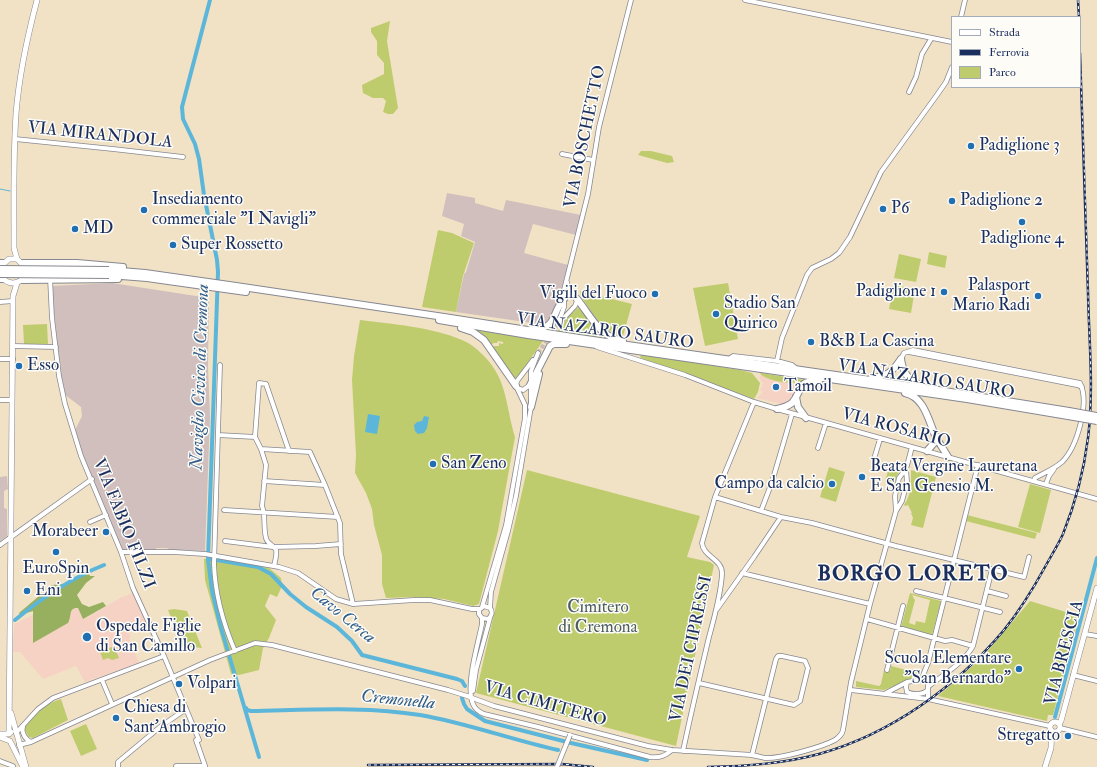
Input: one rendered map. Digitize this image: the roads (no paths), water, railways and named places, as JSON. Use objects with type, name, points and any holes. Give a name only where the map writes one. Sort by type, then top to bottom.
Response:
[{"type":"highway","points":[[23,264],[77,263],[113,266],[145,273]]},
{"type":"highway","points":[[1,265],[109,272]]},
{"type":"highway","points":[[3,279],[109,272]]},
{"type":"highway","name":"VIA NAZARIO SAURO","points":[[109,272],[145,273],[214,285],[223,288],[429,318],[591,345],[967,399],[1097,416]]},
{"type":"highway","name":"VIA NAZARIO SAURO","points":[[109,272],[168,280],[236,286],[631,346],[926,388],[1069,413],[1097,421]]},
{"type":"highway","points":[[20,281],[125,279],[168,280]]},
{"type":"highway","points":[[575,297],[596,326],[605,334],[618,340],[628,342],[631,346]]},
{"type":"highway","points":[[523,330],[527,328],[536,329],[548,326],[555,317],[560,303],[564,298]]},
{"type":"highway","points":[[429,318],[468,329],[478,335],[488,346],[516,386]]},
{"type":"highway","points":[[531,407],[541,366],[550,346],[558,344],[591,345]]},
{"type":"highway","points":[[863,379],[884,376],[891,372],[901,359]]},
{"type":"highway","points":[[901,359],[902,368],[906,376],[915,383],[926,388]]},
{"type":"highway","points":[[530,385],[541,366]]},
{"type":"highway","points":[[778,409],[791,404],[800,388],[805,383],[812,381],[835,380],[845,384]]},
{"type":"highway","points":[[823,381],[912,395],[920,402],[948,457]]},
{"type":"highway","points":[[796,395],[798,407],[806,418]]},
{"type":"highway","points":[[927,451],[935,442],[936,436]]},
{"type":"main road","points":[[24,767],[11,743],[8,720],[10,706],[13,299],[26,270],[23,264],[17,259],[14,248],[15,140],[16,113],[22,68],[36,0]]},
{"type":"main road","points":[[13,299],[0,273],[1,265],[9,259],[14,248]]},
{"type":"main road","points":[[9,259],[17,259]]},
{"type":"main road","points":[[3,279],[20,281]]},
{"type":"main road","name":"VIA BRESCIA","points":[[1059,726],[1097,588]]},
{"type":"main road","points":[[10,706],[24,767]]},
{"type":"main road","points":[[0,735],[8,720]]},
{"type":"main road","points":[[1053,722],[1056,722],[1059,726],[1056,732],[1051,728],[1053,722]]},
{"type":"main road","name":"VIA BRESCIA","points":[[1045,767],[1051,748],[1051,728]]},
{"type":"main road","points":[[0,735],[16,733]]},
{"type":"main road","points":[[0,735],[11,743],[19,742]]},
{"type":"street","name":"VIA BOSCHETTO","points":[[575,297],[575,306],[558,324],[564,309],[563,295],[588,194],[601,121],[631,0]]},
{"type":"street","points":[[745,0],[951,42]]},
{"type":"street","points":[[961,16],[965,0]]},
{"type":"street","points":[[909,92],[916,77],[922,54],[931,39]]},
{"type":"street","points":[[777,361],[782,338],[807,275],[812,268],[832,259],[839,253],[850,237],[881,172],[942,88],[951,70]]},
{"type":"street","name":"VIA MIRANDOLA","points":[[15,140],[113,149],[182,158]]},
{"type":"street","points":[[562,154],[593,160]]},
{"type":"street","name":"VIA FABIO FILZI","points":[[49,264],[59,376],[65,404],[81,456],[92,479],[121,552],[133,588],[173,676],[199,740],[196,740],[205,766]]},
{"type":"street","points":[[564,298],[575,297],[567,284],[567,279]]},
{"type":"street","points":[[0,302],[13,299]]},
{"type":"street","name":"VIA ROSARIO","points":[[591,345],[685,375],[754,402],[792,414],[1097,499]]},
{"type":"street","points":[[13,346],[56,347]]},
{"type":"street","points":[[901,359],[907,351],[1077,385],[1082,388],[1084,392],[1081,415],[1075,440],[1068,454],[1056,466],[1049,476],[1046,484]]},
{"type":"street","points":[[538,353],[530,371],[531,407],[516,496],[491,592],[490,608],[492,612],[476,670],[471,698],[471,672],[482,624],[480,617],[481,608],[506,525],[525,418],[525,405],[516,386],[517,381],[538,353]]},
{"type":"street","points":[[728,360],[733,356],[777,361],[792,365],[797,369]]},
{"type":"street","points":[[0,359],[13,359]]},
{"type":"street","points":[[220,365],[214,564],[217,597],[234,651]]},
{"type":"street","points":[[274,566],[276,551],[268,544],[266,539],[264,512],[262,506],[266,465],[255,437],[259,383],[266,384],[289,450]]},
{"type":"street","points":[[516,386],[523,390],[530,385]]},
{"type":"street","points":[[0,400],[12,400]]},
{"type":"street","name":"VIA DEI CIPRESSI","points":[[682,751],[716,611],[722,575],[720,564],[706,553],[702,544],[715,497],[754,402]]},
{"type":"street","points":[[761,511],[772,482],[792,414]]},
{"type":"street","name":"VIA ROSARIO","points":[[818,448],[826,424]]},
{"type":"street","points":[[218,435],[255,437]]},
{"type":"street","points":[[874,459],[880,439]]},
{"type":"street","points":[[896,511],[903,500],[907,478],[906,469],[912,447]]},
{"type":"street","points":[[261,449],[310,452],[340,523],[341,554],[353,604]]},
{"type":"street","points":[[921,680],[925,673],[978,465]]},
{"type":"street","points":[[1034,481],[1035,478],[1056,466]]},
{"type":"street","points":[[896,511],[895,499],[900,476],[906,469]]},
{"type":"street","points":[[900,476],[907,478]]},
{"type":"street","points":[[0,545],[92,479]]},
{"type":"street","points":[[264,481],[325,485]]},
{"type":"street","points":[[715,497],[781,517],[812,523],[886,544],[1024,578],[1029,557]]},
{"type":"street","points":[[895,499],[898,502],[903,500]]},
{"type":"street","points":[[224,510],[338,517]]},
{"type":"street","name":"VIA CIMITERO","points":[[471,698],[508,710],[648,746],[672,750],[752,755],[765,758],[780,757],[814,748],[836,739],[842,735],[851,690],[851,682],[870,604],[896,511]]},
{"type":"street","points":[[90,522],[106,515]]},
{"type":"street","points":[[716,611],[781,517]]},
{"type":"street","points":[[225,541],[273,547],[341,544]]},
{"type":"street","points":[[121,552],[174,552],[205,554],[274,566],[298,573],[336,599],[353,604],[430,600],[472,609],[486,606],[490,608]]},
{"type":"street","points":[[884,693],[924,693],[928,686],[953,667],[969,652],[973,646],[992,569]]},
{"type":"street","points":[[742,573],[870,604]]},
{"type":"street","points":[[916,591],[1000,612]]},
{"type":"street","points":[[987,591],[1006,596]]},
{"type":"street","points":[[887,670],[904,606]]},
{"type":"street","points":[[472,609],[480,617],[486,619],[490,618]]},
{"type":"street","points":[[867,619],[945,641],[952,640],[973,646]]},
{"type":"street","points":[[1085,634],[1097,636]]},
{"type":"street","points":[[19,742],[31,742],[173,676],[225,654],[255,644],[272,645],[433,686],[471,698]]},
{"type":"street","points":[[16,733],[38,709],[53,698],[164,656]]},
{"type":"street","points":[[699,683],[766,698],[794,705],[798,704],[800,701],[808,668],[805,661],[782,656],[778,656],[776,658],[766,698],[752,755]]},
{"type":"street","points":[[925,673],[928,686],[928,699]]},
{"type":"street","points":[[1073,675],[1097,681]]},
{"type":"street","points":[[102,680],[112,704]]},
{"type":"street","points":[[884,693],[907,682],[921,680],[928,686]]},
{"type":"street","points":[[907,682],[907,692],[911,694]]},
{"type":"street","points":[[851,690],[928,699],[1051,728]]},
{"type":"street","name":"VIA CIMITERO","points":[[471,698],[474,708],[484,714],[570,735],[650,757],[658,758],[665,756],[672,750]]},
{"type":"street","points":[[118,767],[118,762],[160,727],[186,709]]},
{"type":"street","points":[[14,725],[22,726]]},
{"type":"street","points":[[22,726],[22,731],[27,740],[31,742]]},
{"type":"street","points":[[1059,726],[1097,737]]},
{"type":"street","name":"VIA CIMITERO","points":[[557,767],[570,735]]},
{"type":"street","points":[[0,761],[12,766]]},
{"type":"street","points":[[176,766],[205,766]]},
{"type":"water","points":[[368,414],[380,416],[377,434],[365,432]]},
{"type":"water","points":[[424,416],[429,417],[427,428],[424,433],[418,434],[415,431],[414,425],[417,422],[422,421]]},
{"type":"waterway","name":"Naviglio Civico di Cremona","points":[[210,0],[182,107],[183,119],[195,144],[199,159],[218,272],[208,559],[212,591],[221,628],[259,757]]},
{"type":"waterway","points":[[0,189],[10,191]]},
{"type":"waterway","points":[[1055,717],[1097,558]]},
{"type":"waterway","name":"Cavo Cerca","points":[[211,559],[258,567],[271,574],[290,594],[306,607],[337,627],[352,641],[362,655],[457,679],[462,681],[465,686]]},
{"type":"waterway","points":[[15,620],[57,589],[104,565]]},
{"type":"waterway","name":"Cavo Cerca","points":[[462,698],[467,709],[485,721],[571,743],[647,760]]},
{"type":"waterway","name":"Cremonella","points":[[246,708],[247,710],[251,711],[336,709],[399,712],[455,722],[558,750]]},
{"type":"tunnel","points":[[538,353],[558,324]]},
{"type":"railway","points":[[1078,0],[1079,16]]},
{"type":"railway","points":[[708,767],[764,764],[819,754],[872,734],[921,706],[944,689],[986,651],[1004,630],[1031,591],[1059,542],[1071,511],[1081,475],[1088,438],[1091,402],[1081,81]]},
{"type":"railway","points":[[368,765],[562,764],[593,767]]},
{"type":"place","name":"Padiglione 3","points":[[971,146]]},
{"type":"place","name":"Padiglione 2","points":[[952,201]]},
{"type":"place","name":"P6","points":[[883,209]]},
{"type":"place","name":"Insediamento commerciale \"I Navigli\"","points":[[144,210]]},
{"type":"place","name":"Padiglione 4","points":[[1022,222]]},
{"type":"place","name":"MD","points":[[75,229]]},
{"type":"place","name":"Super Rossetto","points":[[173,245]]},
{"type":"place","name":"Padiglione 1","points":[[944,292]]},
{"type":"place","name":"Vigili del Fuoco","points":[[655,294]]},
{"type":"place","name":"Palasport Mario Radi","points":[[1038,296]]},
{"type":"place","name":"Stadio San Quirico","points":[[716,314]]},
{"type":"place","name":"B&B La Cascina","points":[[811,342]]},
{"type":"place","name":"Esso","points":[[19,366]]},
{"type":"place","name":"Tamoil","points":[[776,387]]},
{"type":"place","name":"San Zeno","points":[[433,464]]},
{"type":"place","name":"Beata Vergine Lauretana E San Genesio M.","points":[[862,477]]},
{"type":"place","name":"Campo da calcio","points":[[832,484]]},
{"type":"place","name":"Morabeer","points":[[106,532]]},
{"type":"place","name":"EuroSpin","points":[[56,552]]},
{"type":"place","name":"Eni","points":[[27,591]]},
{"type":"place","name":"Ospedale Figlie di San Camillo","points":[[87,637]]},
{"type":"place","name":"Scuola Elementare \"San Bernardo\"","points":[[1019,669]]},
{"type":"place","name":"Volpari","points":[[179,684]]},
{"type":"place","name":"Chiesa di Sant'Ambrogio","points":[[116,718]]},
{"type":"place","name":"Stregatto","points":[[1068,736]]},
{"type":"district","name":"BORGO LORETO","points":[[913,575]]},
{"type":"park label","name":"Cimitero di Cremona","points":[[598,618]]}]
